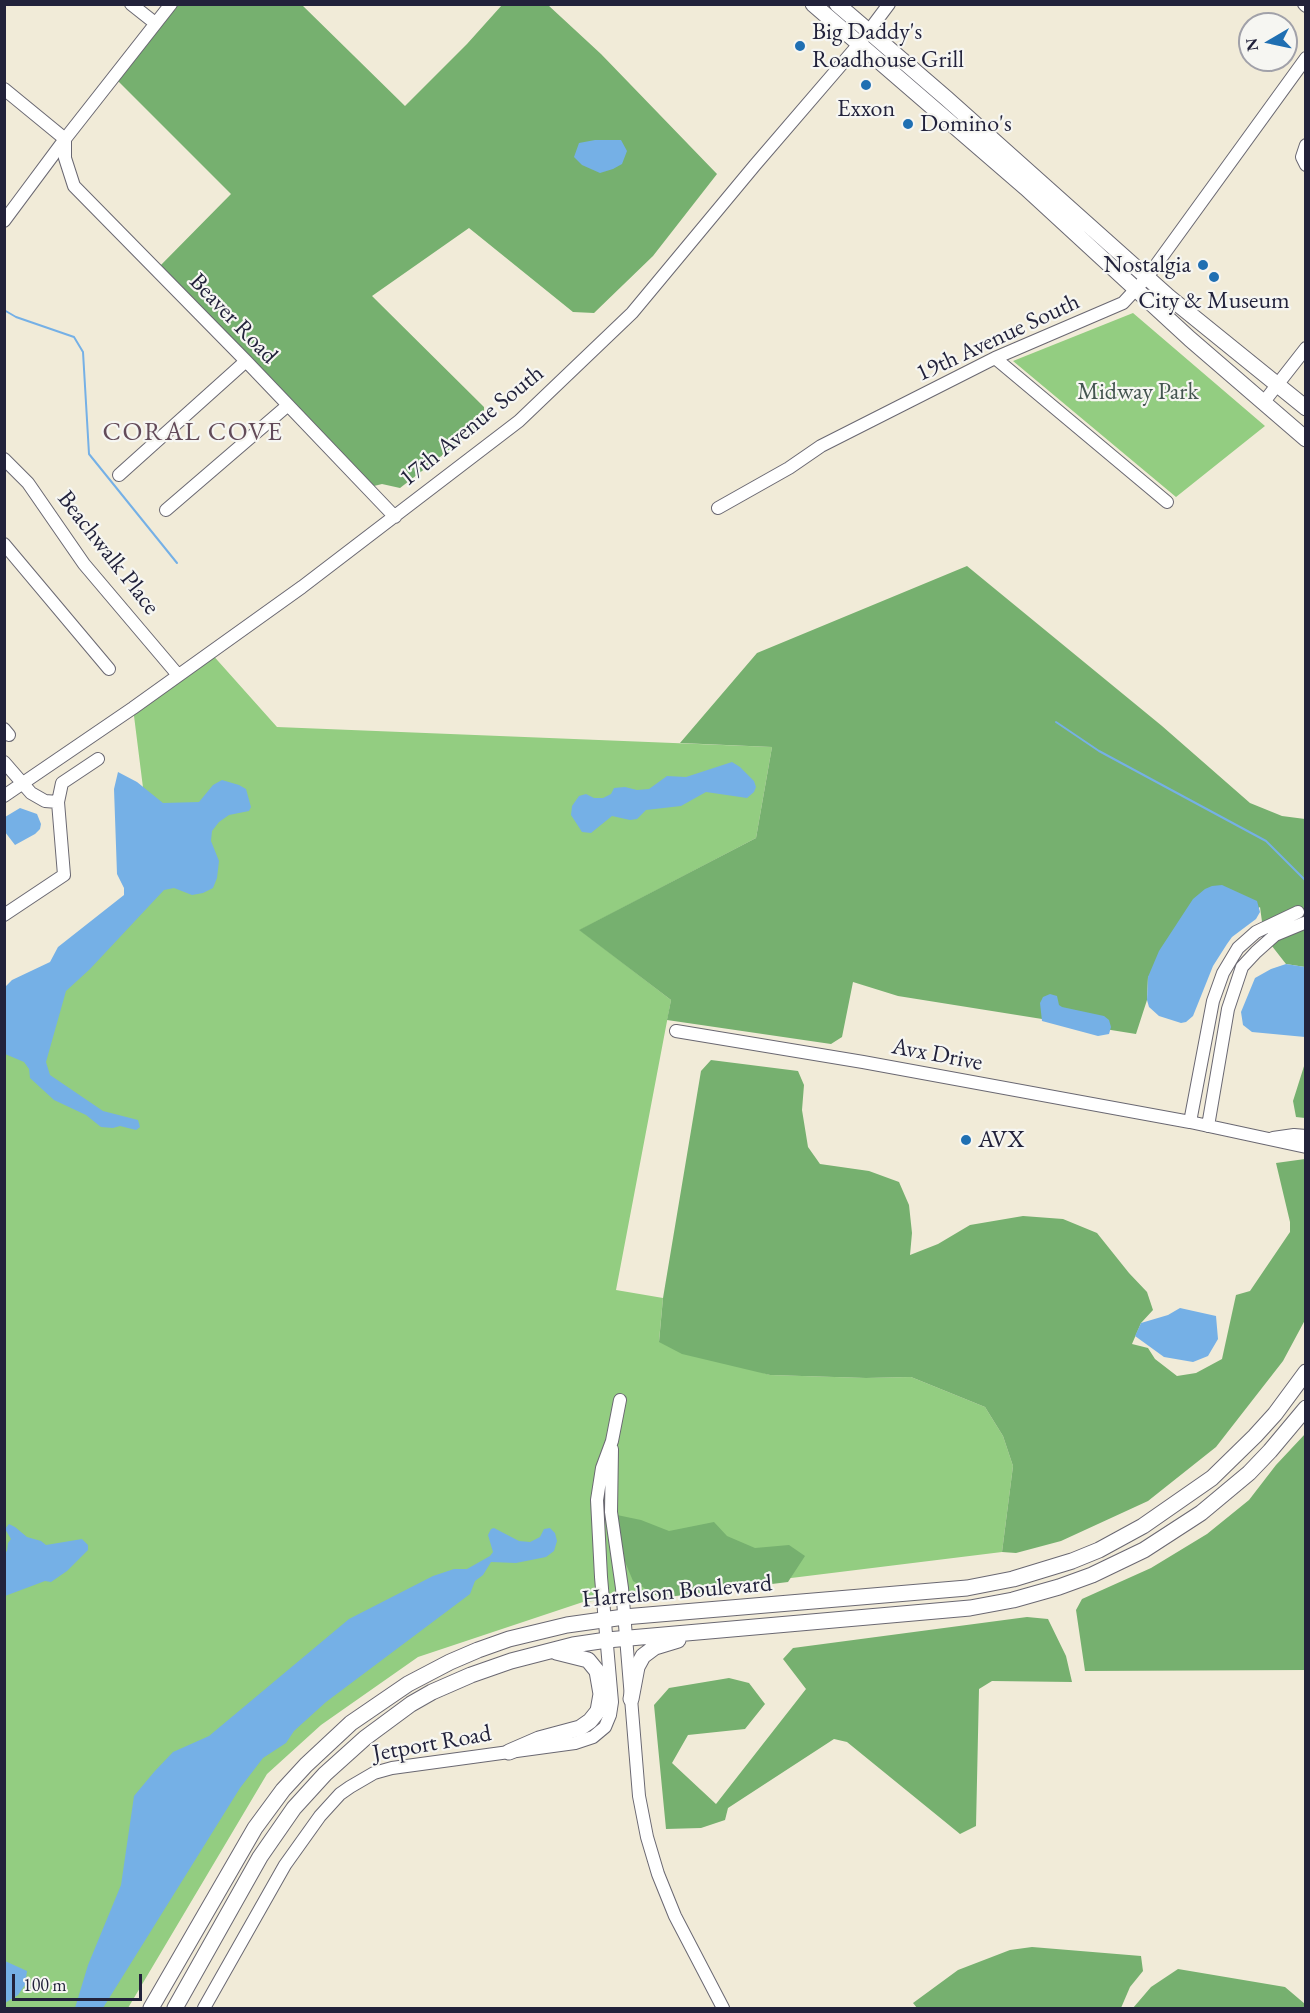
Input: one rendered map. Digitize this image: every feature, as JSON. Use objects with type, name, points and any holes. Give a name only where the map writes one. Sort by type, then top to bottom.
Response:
[{"type":"main road","points":[[813,4],[864,38],[1148,276],[1169,297],[1305,408]]},
{"type":"main road","points":[[837,4],[864,38],[1135,288],[1305,439]]},
{"type":"main road","name":"Harrelson Boulevard","points":[[151,2008],[255,1828],[283,1790],[328,1743],[380,1702],[408,1684],[450,1662],[509,1639],[567,1624],[624,1617],[967,1588],[1023,1576],[1072,1561],[1099,1550],[1143,1526],[1206,1484],[1256,1436],[1305,1372]]},
{"type":"main road","name":"Harrelson Boulevard","points":[[175,2008],[275,1834],[301,1800],[344,1756],[387,1722],[432,1692],[471,1675],[548,1650],[607,1640],[970,1608],[1038,1593],[1081,1579],[1144,1550],[1201,1513],[1249,1473],[1305,1408]]},
{"type":"main road","points":[[631,1699],[637,1667],[643,1656],[664,1644],[710,1632]]},
{"type":"main road","points":[[509,1752],[539,1739],[580,1728],[590,1721],[600,1705],[598,1676],[593,1665],[578,1656],[548,1650]]},
{"type":"street","points":[[131,4],[155,23]]},
{"type":"street","points":[[4,221],[171,4]]},
{"type":"street","name":"17th Avenue South","points":[[4,796],[302,587],[519,421],[632,313],[864,38],[889,4]]},
{"type":"street","name":"19th Avenue South","points":[[718,508],[789,468],[821,446],[995,358],[1123,303],[1148,276],[1305,58]]},
{"type":"street","points":[[4,89],[65,139]]},
{"type":"street","name":"Beaver Road","points":[[65,139],[65,158],[74,186],[246,361],[394,517]]},
{"type":"street","points":[[1305,145],[1302,157],[1305,165]]},
{"type":"street","points":[[1263,403],[1305,348]]},
{"type":"street","points":[[995,358],[1167,502]]},
{"type":"street","points":[[118,475],[246,361]]},
{"type":"street","points":[[166,510],[287,406]]},
{"type":"street","name":"Beachwalk Place","points":[[4,459],[28,483],[84,564],[178,675]]},
{"type":"street","points":[[4,544],[109,669]]},
{"type":"street","points":[[4,915],[64,875],[58,802],[62,783],[98,759]]},
{"type":"street","points":[[4,762],[31,793],[45,801],[58,802]]},
{"type":"street","points":[[1190,1122],[1211,1010],[1223,973],[1238,948],[1256,932],[1301,918],[1275,935],[1242,967],[1227,1013],[1208,1126]]},
{"type":"street","points":[[1211,1010],[1227,1013]]},
{"type":"street","name":"Avx Drive","points":[[676,1031],[863,1062],[1190,1122],[1305,1147]]},
{"type":"street","points":[[1271,1138],[1305,1136]]},
{"type":"street","points":[[620,1400],[612,1441],[611,1512],[622,1588],[639,1796],[656,1868],[675,1916],[723,2008]]},
{"type":"street","name":"Jetport Road","points":[[204,2008],[285,1865],[320,1816],[340,1794],[361,1779],[392,1768],[575,1743],[593,1737],[609,1720],[611,1709],[597,1500],[602,1468],[612,1441]]},
{"type":"green space","points":[[173,5],[302,5],[405,106],[502,5],[548,5],[601,54],[717,174],[653,256],[594,313],[573,312],[469,228],[372,296],[484,407],[484,423],[400,488],[382,484],[366,488],[156,270],[231,194],[114,77]]},
{"type":"green space","name":"Midway Park","points":[[1133,313],[1265,426],[1176,497],[1013,361]]},
{"type":"green space","points":[[967,566],[1162,726],[1250,803],[1282,816],[1305,819],[1305,967],[1286,964],[1268,941],[1263,929],[1260,907],[1148,977],[1147,1000],[1136,1034],[898,996],[853,982],[842,1037],[831,1044],[667,1020],[671,1000],[579,930],[756,838],[772,747],[680,743],[757,653]]},
{"type":"green space","points":[[210,652],[277,727],[772,747],[756,838],[580,930],[671,1000],[616,1290],[663,1298],[659,1341],[770,1375],[911,1377],[985,1407],[1003,1436],[1013,1466],[1002,1552],[583,1602],[418,1657],[321,1725],[267,1774],[128,2008],[5,2008],[5,1013],[156,891],[133,708]]},
{"type":"green space","points":[[711,1060],[798,1071],[804,1085],[802,1110],[808,1147],[820,1164],[869,1171],[899,1182],[909,1205],[912,1233],[910,1255],[938,1244],[970,1225],[1023,1216],[1063,1219],[1097,1233],[1147,1292],[1153,1310],[1141,1323],[1132,1344],[1148,1348],[1155,1359],[1177,1376],[1196,1373],[1222,1359],[1236,1295],[1250,1291],[1290,1232],[1290,1222],[1276,1163],[1305,1159],[1305,1320],[1283,1361],[1216,1447],[1148,1501],[1061,1541],[1016,1553],[1002,1552],[1013,1466],[1003,1436],[985,1407],[911,1377],[770,1375],[682,1354],[659,1342],[663,1298],[701,1071]]},
{"type":"green space","points":[[1305,1063],[1305,1118],[1296,1117],[1293,1101]]},
{"type":"green space","points":[[1305,1434],[1305,1670],[1085,1671],[1076,1610],[1082,1599],[1151,1568],[1207,1534],[1249,1500],[1276,1465]]},
{"type":"green space","points":[[617,1515],[641,1520],[669,1531],[714,1522],[727,1536],[755,1548],[789,1545],[805,1556],[788,1582],[660,1598],[633,1581],[623,1557]]},
{"type":"green space","points":[[1027,1617],[1048,1619],[1066,1656],[1072,1682],[992,1681],[979,1689],[976,1826],[960,1834],[847,1742],[834,1739],[728,1808],[725,1820],[701,1828],[666,1829],[654,1705],[669,1688],[729,1678],[749,1683],[765,1704],[745,1729],[688,1735],[672,1763],[716,1804],[806,1689],[783,1659],[793,1648]]},
{"type":"green space","points":[[1032,1947],[1141,1956],[1143,1971],[1130,1987],[1121,2008],[917,2008],[913,2003],[958,1970],[1010,1950]]},
{"type":"green space","points":[[1178,1969],[1285,1987],[1305,2004],[1305,2008],[1133,2008],[1151,1987]]},
{"type":"water","points":[[595,140],[621,140],[627,151],[622,164],[600,173],[582,165],[574,157],[579,143]]},
{"type":"water","points":[[732,762],[754,781],[756,787],[754,792],[747,798],[706,792],[681,806],[646,810],[637,819],[630,820],[612,816],[591,833],[582,832],[571,815],[572,806],[579,796],[586,794],[594,798],[603,798],[611,794],[614,788],[649,789],[667,776],[686,777]]},
{"type":"water","points":[[118,772],[137,782],[163,803],[199,802],[213,785],[222,780],[246,789],[251,807],[249,811],[229,815],[212,831],[211,841],[219,861],[213,888],[192,895],[174,888],[164,890],[90,969],[66,991],[46,1062],[50,1075],[103,1111],[138,1120],[140,1127],[136,1130],[120,1126],[101,1127],[86,1115],[54,1100],[30,1078],[29,1069],[24,1062],[5,1054],[5,987],[12,980],[50,962],[58,947],[124,895],[124,888],[117,874],[114,789]]},
{"type":"water","points":[[20,808],[37,814],[41,824],[35,834],[15,845],[5,832],[5,817]]},
{"type":"water","points":[[1222,885],[1257,901],[1260,912],[1256,919],[1232,937],[1227,944],[1213,966],[1193,1016],[1181,1023],[1159,1016],[1149,1007],[1147,1000],[1148,977],[1159,951],[1193,899],[1205,889]]},
{"type":"water","points":[[1286,964],[1305,967],[1305,1037],[1252,1032],[1243,1025],[1241,1012],[1255,978]]},
{"type":"water","points":[[1050,994],[1057,996],[1059,1005],[1062,1007],[1104,1016],[1109,1020],[1111,1027],[1109,1034],[1098,1036],[1042,1021],[1040,1003],[1043,997]]},
{"type":"water","points":[[1180,1308],[1216,1316],[1218,1339],[1208,1356],[1193,1362],[1164,1357],[1135,1336],[1141,1323],[1168,1315]]},
{"type":"water","points":[[9,1524],[27,1537],[46,1545],[82,1539],[88,1545],[88,1550],[67,1571],[51,1582],[45,1581],[5,1596],[5,1553],[11,1539],[5,1529]]},
{"type":"water","points":[[494,1528],[519,1541],[530,1542],[540,1537],[544,1529],[550,1528],[555,1533],[557,1541],[554,1551],[546,1557],[516,1563],[491,1562],[483,1575],[475,1581],[470,1594],[326,1702],[294,1731],[286,1743],[263,1758],[240,1788],[103,2008],[75,2008],[88,1965],[121,1885],[134,1796],[154,1772],[173,1752],[209,1736],[349,1619],[433,1576],[454,1569],[467,1569],[490,1556],[493,1552],[488,1535]]},
{"type":"water","points":[[5,1961],[27,1971],[25,1985],[18,1995],[5,2003]]},
{"type":"waterway","points":[[4,310],[16,317],[74,337],[83,352],[89,454],[177,563]]},
{"type":"waterway","points":[[1056,722],[1099,751],[1266,841],[1306,881]]},
{"type":"place","name":"Big Daddy's Roadhouse Grill","points":[[800,46]]},
{"type":"place","name":"Exxon","points":[[866,85]]},
{"type":"place","name":"Domino's","points":[[908,124]]},
{"type":"place","name":"Nostalgia","points":[[1203,265]]},
{"type":"place","name":"City & Museum","points":[[1214,277]]},
{"type":"place","name":"AVX","points":[[966,1140]]},
{"type":"district","name":"CORAL COVE","points":[[193,433]]}]
